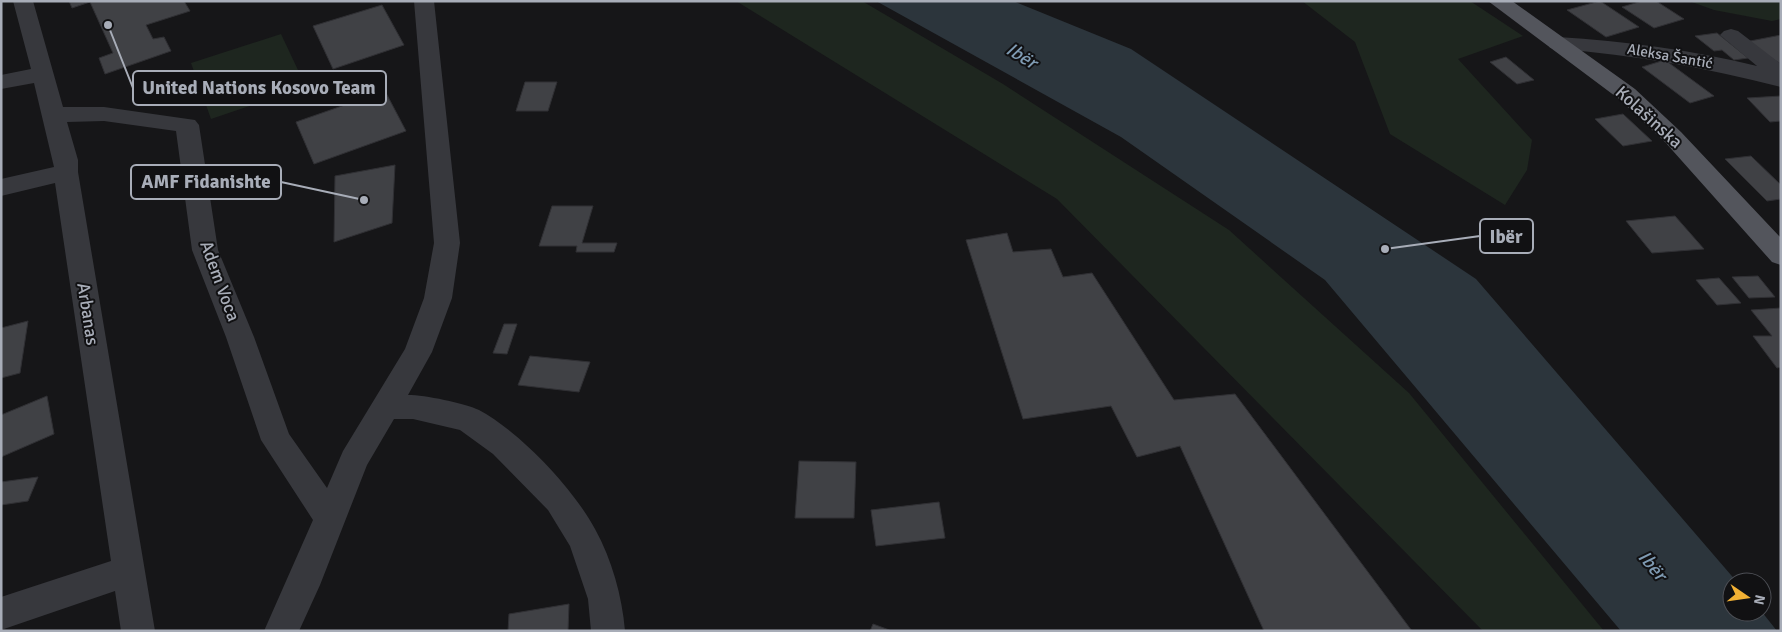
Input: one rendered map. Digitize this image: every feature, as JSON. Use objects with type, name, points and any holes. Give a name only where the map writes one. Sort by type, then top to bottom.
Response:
[{"type":"main road","name":"Kolašinska","points":[[1498,1],[1626,94],[1673,137],[1781,255]]},
{"type":"street","name":"Arbanas","points":[[22,1],[66,160],[66,172],[138,631]]},
{"type":"street","points":[[281,631],[303,585],[354,460],[418,352],[438,298],[447,243],[424,1]]},
{"type":"street","name":"Aleksa Šantić","points":[[1732,35],[1781,75]]},
{"type":"street","name":"Aleksa Šantić","points":[[1558,43],[1602,45],[1644,51],[1702,61],[1781,80]]},
{"type":"street","points":[[1,82],[43,74]]},
{"type":"street","name":"Adem Voca","points":[[54,115],[104,114],[187,125],[205,250],[240,337],[276,440],[330,518]]},
{"type":"street","points":[[1,188],[66,172]]},
{"type":"street","points":[[385,407],[413,407],[468,419],[504,445],[559,500],[587,548],[605,599],[608,631]]},
{"type":"street","points":[[1,614],[128,571]]},
{"type":"shaded area","points":[[736,1],[862,1],[1003,84],[1229,230],[1409,393],[1604,631],[1483,631],[1057,199]]},
{"type":"shaded area","points":[[1302,1],[1470,1],[1523,36],[1458,59],[1532,140],[1527,170],[1505,205],[1390,134],[1355,42]]},
{"type":"shaded area","points":[[1689,1],[1781,1],[1781,19],[1772,21],[1714,10]]},
{"type":"shaded area","points":[[281,34],[306,87],[211,119],[191,63]]},
{"type":"water","points":[[876,1],[1013,1],[1131,49],[1476,279],[1728,572],[1722,572],[1722,622],[1770,622],[1777,631],[1621,631],[1325,280],[1121,137]]},
{"type":"building","points":[[69,1],[184,1],[190,11],[146,25],[153,39],[164,37],[171,51],[105,74],[99,58],[113,53],[90,2],[72,8]]},
{"type":"building","points":[[1600,1],[1639,27],[1606,37],[1567,10]]},
{"type":"building","points":[[1642,1],[1656,1],[1684,19],[1654,28],[1622,7]]},
{"type":"building","points":[[382,5],[404,45],[333,69],[313,26]]},
{"type":"building","points":[[1717,33],[1748,58],[1734,60],[1722,50],[1714,51],[1695,36]]},
{"type":"building","points":[[1781,35],[1781,64],[1745,42]]},
{"type":"building","points":[[1506,57],[1534,80],[1517,84],[1490,62]]},
{"type":"building","points":[[1665,60],[1714,96],[1690,103],[1642,67]]},
{"type":"building","points":[[525,82],[557,82],[548,111],[516,111]]},
{"type":"building","points":[[385,91],[406,131],[314,164],[296,122]]},
{"type":"building","points":[[1781,96],[1781,121],[1770,122],[1747,98]]},
{"type":"building","points":[[1623,114],[1652,141],[1623,146],[1595,119]]},
{"type":"building","points":[[1751,156],[1781,185],[1781,199],[1767,201],[1725,159]]},
{"type":"building","points":[[395,165],[392,223],[334,242],[335,176]]},
{"type":"building","points":[[552,206],[593,206],[582,243],[617,243],[614,252],[576,252],[577,246],[539,246]]},
{"type":"building","points":[[1675,216],[1704,249],[1652,253],[1626,221]]},
{"type":"building","points":[[1007,233],[1013,252],[1051,249],[1063,277],[1092,273],[1174,400],[1235,394],[1412,631],[1264,631],[1180,446],[1137,457],[1111,406],[1023,419],[966,240]]},
{"type":"building","points":[[1758,276],[1775,297],[1749,298],[1732,277]]},
{"type":"building","points":[[1719,278],[1741,303],[1717,305],[1696,280]]},
{"type":"building","points":[[1781,308],[1781,367],[1777,368],[1753,336],[1772,336],[1751,310]]},
{"type":"building","points":[[28,321],[20,373],[1,378],[1,328]]},
{"type":"building","points":[[504,324],[517,324],[507,354],[493,353]]},
{"type":"building","points":[[530,356],[590,362],[579,392],[518,385]]},
{"type":"building","points":[[47,396],[54,434],[1,457],[1,415]]},
{"type":"building","points":[[799,461],[856,462],[854,518],[795,518]]},
{"type":"building","points":[[38,477],[28,501],[1,505],[1,482]]},
{"type":"building","points":[[939,502],[945,538],[876,546],[871,510]]},
{"type":"building","points":[[569,604],[568,631],[508,631],[509,614]]},
{"type":"building","points":[[873,624],[892,631],[870,631]]},
{"type":"place","name":"United Nations Kosovo Team","points":[[108,25]]},
{"type":"place","name":"AMF Fidanishte","points":[[364,200]]},
{"type":"place","name":"Ibër","points":[[1385,249]]}]
